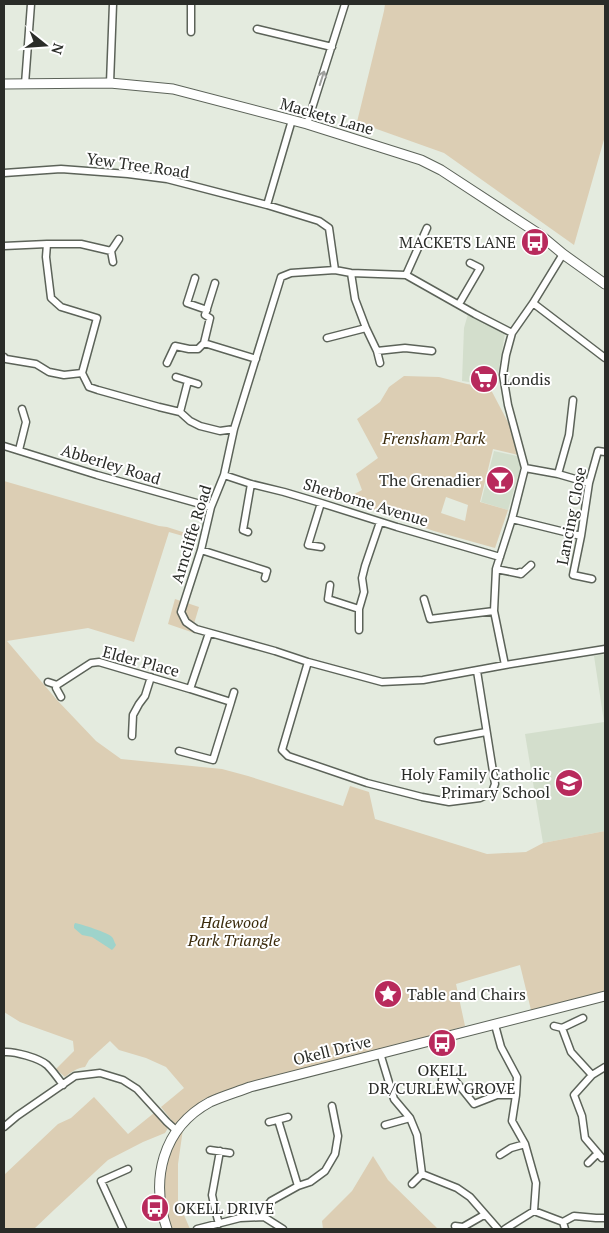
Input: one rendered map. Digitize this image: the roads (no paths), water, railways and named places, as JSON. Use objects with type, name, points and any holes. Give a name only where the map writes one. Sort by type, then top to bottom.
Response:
[{"type":"street","points":[[25,84],[31,4]]},
{"type":"street","points":[[110,83],[113,4]]},
{"type":"street","points":[[191,4],[191,33]]},
{"type":"street","points":[[307,124],[345,4]]},
{"type":"street","points":[[257,29],[332,47]]},
{"type":"street","name":"Mackets Lane","points":[[4,84],[110,83],[174,89],[307,124],[421,160],[441,170],[539,234],[605,284]]},
{"type":"street","points":[[267,205],[292,120]]},
{"type":"street","name":"Yew Tree Road","points":[[4,173],[62,169],[128,174],[167,179],[267,205],[319,221],[329,228],[335,270]]},
{"type":"street","points":[[406,274],[427,228]]},
{"type":"street","points":[[113,262],[111,251],[120,239]]},
{"type":"street","points":[[47,244],[46,257],[52,298],[61,307],[97,318],[82,373],[89,387],[180,412],[190,421],[200,426],[220,431],[234,429]]},
{"type":"street","points":[[4,246],[81,244],[111,251]]},
{"type":"street","points":[[505,665],[494,611],[496,569],[526,468],[508,405],[503,374],[512,333],[563,254]]},
{"type":"street","points":[[459,304],[480,268],[470,263]]},
{"type":"street","name":"Arncliffe Road","points":[[512,333],[406,274],[351,273],[335,270],[291,272],[281,277],[234,429],[224,475],[211,507],[201,550],[181,612],[186,622],[196,630],[382,682],[423,680],[605,650]]},
{"type":"street","points":[[351,273],[355,299],[377,351],[380,364]]},
{"type":"street","points":[[195,278],[187,304],[207,310]]},
{"type":"street","points":[[167,363],[175,346],[198,349],[204,343],[210,318],[205,315],[215,284]]},
{"type":"street","points":[[533,303],[605,358]]},
{"type":"street","points":[[326,338],[366,328]]},
{"type":"street","points":[[204,343],[256,359]]},
{"type":"street","points":[[377,351],[405,348],[432,351]]},
{"type":"street","points":[[4,357],[6,359],[36,364],[50,372],[64,375],[82,373]]},
{"type":"street","points":[[176,377],[198,384]]},
{"type":"street","points":[[180,412],[188,381]]},
{"type":"street","points":[[558,474],[569,435],[573,400]]},
{"type":"street","points":[[18,450],[26,422],[22,409]]},
{"type":"street","name":"Abberley Road","points":[[4,446],[97,475],[211,507]]},
{"type":"street","name":"Lancing Close","points":[[592,579],[573,575],[589,483],[598,451],[605,452]]},
{"type":"street","points":[[526,468],[558,474],[589,483]]},
{"type":"street","name":"Sherborne Avenue","points":[[224,475],[500,557]]},
{"type":"street","points":[[248,532],[243,530],[250,484]]},
{"type":"street","points":[[321,503],[308,545],[321,547]]},
{"type":"street","points":[[512,519],[581,536]]},
{"type":"street","points":[[359,630],[359,609],[364,592],[362,578],[380,522]]},
{"type":"street","points":[[201,550],[267,571],[265,578]]},
{"type":"street","points":[[496,569],[520,573],[530,564]]},
{"type":"street","points":[[330,585],[328,599],[359,609]]},
{"type":"street","points":[[424,599],[430,619],[494,611]]},
{"type":"street","points":[[190,689],[209,634]]},
{"type":"street","name":"Elder Place","points":[[59,684],[91,663],[98,662],[231,702]]},
{"type":"street","points":[[308,662],[282,750],[288,756],[367,782],[448,802],[480,798],[492,792],[495,784],[477,671]]},
{"type":"street","points":[[132,736],[133,715],[138,704],[145,696],[151,677]]},
{"type":"street","points":[[48,682],[59,684],[56,688],[61,697]]},
{"type":"street","points":[[179,751],[213,760],[234,692]]},
{"type":"street","points":[[438,740],[486,732]]},
{"type":"street","name":"Okell Drive","points":[[167,1229],[159,1186],[163,1160],[177,1131],[192,1115],[210,1103],[250,1087],[605,996]]},
{"type":"street","points":[[554,1026],[562,1028],[583,1018]]},
{"type":"street","points":[[495,1024],[501,1048],[517,1077],[512,1121],[525,1144],[536,1183],[534,1211]]},
{"type":"street","points":[[562,1028],[571,1052],[592,1075]]},
{"type":"street","points":[[4,1052],[24,1055],[45,1064],[63,1085]]},
{"type":"street","points":[[380,1054],[394,1099],[410,1118],[417,1135],[422,1174]]},
{"type":"street","points":[[588,1162],[600,1156],[585,1138],[582,1116],[574,1095],[592,1075],[605,1067]]},
{"type":"street","points":[[4,1128],[17,1116],[75,1076],[100,1073],[123,1080],[137,1089],[177,1131]]},
{"type":"street","points":[[442,1080],[454,1080],[474,1104],[496,1095],[516,1095]]},
{"type":"street","points":[[264,1217],[263,1212],[271,1201],[298,1186],[310,1182],[325,1171],[335,1154],[338,1136],[332,1106]]},
{"type":"street","points":[[270,1122],[288,1117]]},
{"type":"street","points":[[385,1125],[410,1118]]},
{"type":"street","points":[[278,1120],[298,1186]]},
{"type":"street","points":[[500,1156],[511,1148],[525,1144]]},
{"type":"street","points":[[210,1150],[230,1153]]},
{"type":"street","points":[[219,1224],[212,1196],[220,1151]]},
{"type":"street","points":[[123,1229],[101,1181],[128,1169]]},
{"type":"street","points":[[412,1184],[422,1174]]},
{"type":"street","points":[[422,1174],[457,1188],[470,1197],[498,1229]]},
{"type":"street","points":[[534,1211],[564,1226],[574,1216],[605,1218]]},
{"type":"street","points":[[505,1229],[534,1211]]},
{"type":"street","points":[[455,1226],[463,1227],[484,1215]]},
{"type":"street","points":[[197,1229],[240,1218],[264,1217],[283,1229]]},
{"type":"water","points":[[75,923],[110,935],[116,945],[112,950],[92,937],[82,935],[74,928]]},
{"type":"place","name":"MACKETS LANE","points":[[535,242]]},
{"type":"place","name":"Londis","points":[[484,379]]},
{"type":"place","name":"The Grenadier","points":[[500,480]]},
{"type":"place","name":"Holy Family Catholic Primary School","points":[[569,783]]},
{"type":"place","name":"Table and Chairs","points":[[388,994]]},
{"type":"place","name":"OKELL DR/CURLEW GROVE","points":[[442,1043]]},
{"type":"place","name":"OKELL DRIVE","points":[[155,1208]]},
{"type":"park label","name":"Frensham Park","points":[[434,438]]},
{"type":"park label","name":"Halewood Park Triangle","points":[[234,931]]}]
